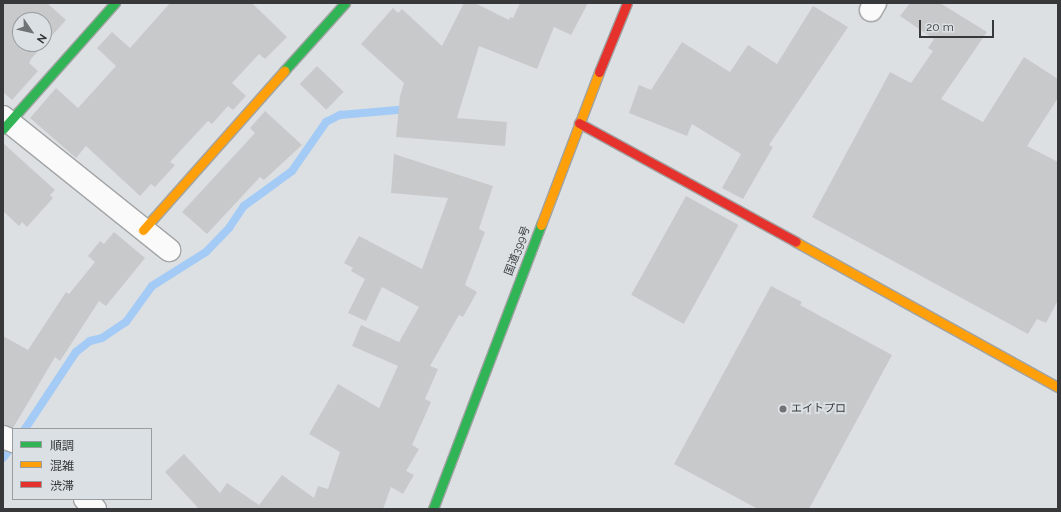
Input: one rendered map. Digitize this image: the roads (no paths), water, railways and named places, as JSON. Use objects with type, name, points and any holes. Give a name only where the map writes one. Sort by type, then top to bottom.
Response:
[{"type":"main road","points":[[5,123],[115,3]]},
{"type":"main road","points":[[143,230],[345,3]]},
{"type":"main road","name":"国道399号","points":[[433,509],[579,123],[628,3]]},
{"type":"main road","points":[[579,123],[1058,387]]},
{"type":"street","points":[[5,123],[169,250]]},
{"type":"street","points":[[86,500],[95,509]]},
{"type":"waterway","points":[[26,428],[76,352],[90,341],[102,338],[126,322],[152,286],[206,252],[229,228],[244,206],[292,171],[326,122],[340,115],[409,109]]},
{"type":"waterway","points":[[3,458],[12,446]]},
{"type":"place","name":"エイトプロ","points":[[783,409]]}]
